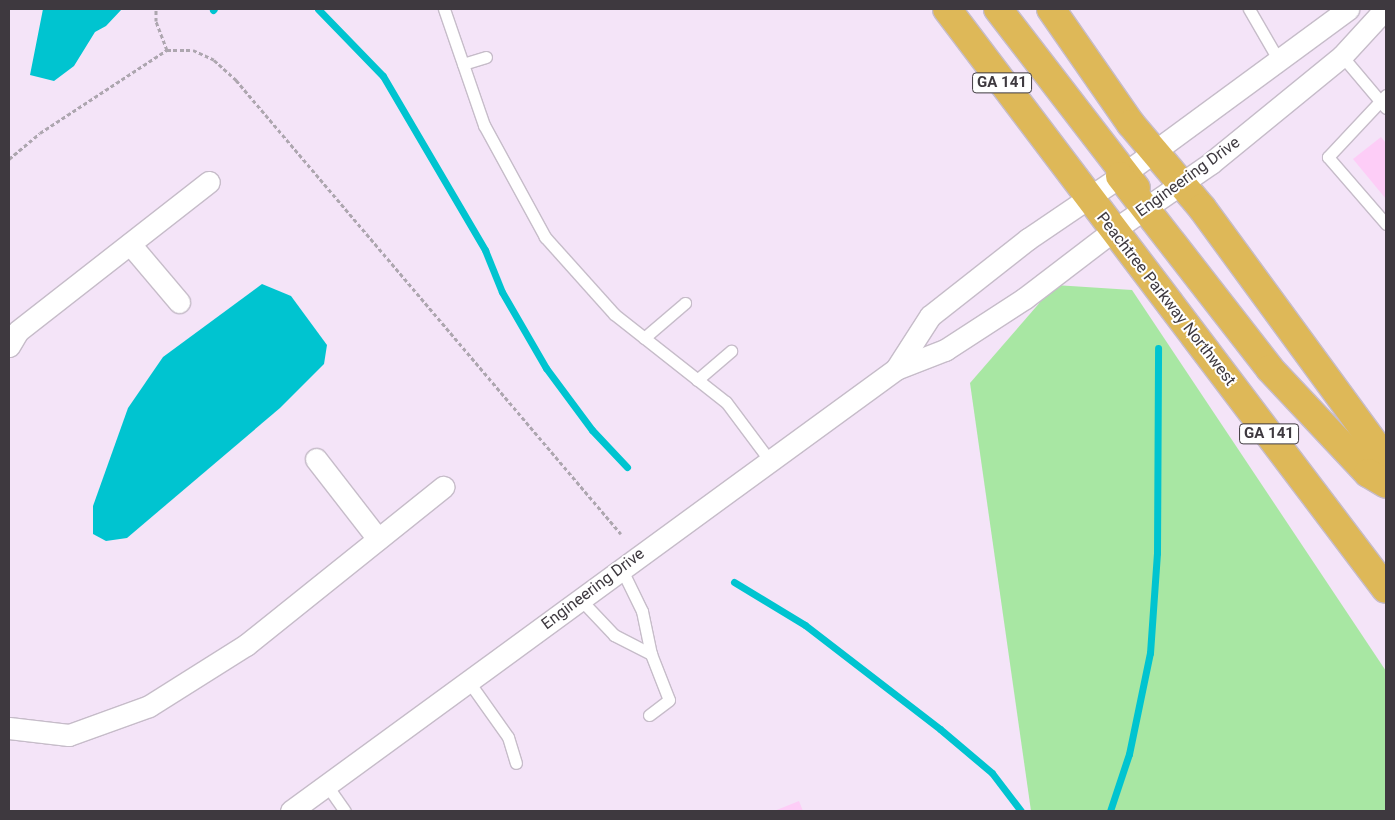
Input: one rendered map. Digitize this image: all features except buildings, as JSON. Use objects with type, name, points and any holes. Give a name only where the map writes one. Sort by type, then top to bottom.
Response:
[{"type":"highway","name":"Peachtree Parkway Northwest","points":[[947,9],[1088,199],[1114,230],[1386,589]]},
{"type":"highway","points":[[998,9],[1270,369],[1368,473],[1386,484]]},
{"type":"highway","points":[[1051,9],[1154,151],[1181,183],[1386,459]]},
{"type":"street","name":"Engineering Drive","points":[[896,369],[930,316],[1028,239],[1123,174],[1348,9]]},
{"type":"street","name":"Engineering Drive","points":[[291,811],[328,787],[621,568],[896,369],[945,350],[1026,298],[1114,230],[1181,183],[1342,56],[1385,9]]},
{"type":"street","points":[[9,346],[18,331],[209,182]]},
{"type":"street","points":[[130,244],[179,302]]},
{"type":"street","points":[[316,459],[378,539]]},
{"type":"street","points":[[9,728],[69,735],[149,706],[246,645],[443,487]]},
{"type":"lane","points":[[444,9],[484,124],[545,237],[614,314],[726,402],[770,461]]},
{"type":"lane","points":[[1249,9],[1278,59]]},
{"type":"lane","points":[[1342,56],[1384,101],[1328,157],[1386,224]]},
{"type":"lane","points":[[463,64],[486,57]]},
{"type":"lane","points":[[644,338],[686,304]]},
{"type":"lane","points":[[697,380],[731,351]]},
{"type":"lane","points":[[621,568],[642,610],[651,654],[669,700],[649,714]]},
{"type":"lane","points":[[580,599],[614,636],[651,654]]},
{"type":"lane","points":[[469,682],[508,737],[516,763]]},
{"type":"lane","points":[[328,787],[345,811]]},
{"type":"path","points":[[156,9],[156,21],[167,50]]},
{"type":"path","points":[[9,159],[40,133],[167,50],[193,50],[214,60],[236,80],[621,534]]},
{"type":"shaded area","points":[[9,9],[1386,9],[1386,811],[9,811]]},
{"type":"green space","points":[[1055,285],[1132,290],[1386,671],[1386,811],[1031,811],[970,383]]},
{"type":"water","points":[[43,9],[122,9],[106,26],[95,32],[74,66],[54,81],[30,75]]},
{"type":"water","points":[[262,284],[291,296],[327,345],[324,364],[280,408],[127,538],[106,541],[93,534],[93,506],[128,408],[163,357]]},
{"type":"waterway","points":[[318,9],[383,76],[485,250],[502,292],[546,368],[592,430],[627,467]]},
{"type":"waterway","points":[[1110,811],[1129,754],[1150,653],[1157,553],[1158,348]]},
{"type":"waterway","points":[[734,582],[805,625],[940,729],[992,773],[1021,811]]}]
